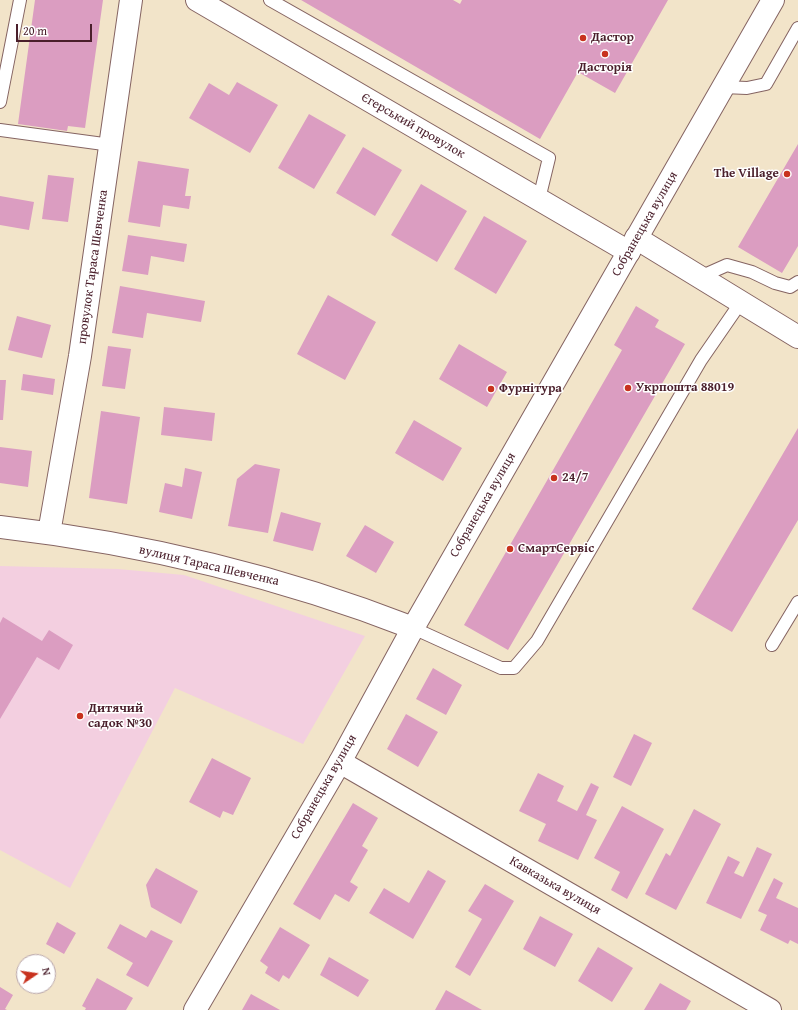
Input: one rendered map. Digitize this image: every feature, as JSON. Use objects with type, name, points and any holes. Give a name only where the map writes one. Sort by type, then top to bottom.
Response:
[{"type":"street","name":"провулок Тараса Шевченка","points":[[50,533],[80,356],[131,0]]},
{"type":"street","name":"Єгерський провулок","points":[[197,0],[539,199],[700,277],[798,337]]},
{"type":"street","name":"Собранецька вулиця","points":[[195,1010],[340,762],[413,628],[773,0]]},
{"type":"street","name":"вулиця Тараса Шевченка","points":[[0,527],[50,533],[185,560],[289,585],[413,628]]},
{"type":"street","name":"Кавказька вулиця","points":[[340,762],[770,1010]]},
{"type":"lane","points":[[0,102],[20,0]]},
{"type":"lane","points":[[270,0],[549,158],[539,199]]},
{"type":"lane","points":[[723,87],[747,88],[766,84],[798,28]]},
{"type":"lane","points":[[0,130],[111,145]]},
{"type":"lane","points":[[700,277],[727,265],[752,272],[775,283],[790,287],[798,282]]},
{"type":"lane","points":[[413,628],[501,668],[514,668],[537,641],[701,360],[741,302]]},
{"type":"lane","points":[[772,645],[798,602]]},
{"type":"shaded area","name":"Дитячий садок №30","points":[[0,566],[118,569],[184,575],[365,636],[303,744],[175,688],[70,888],[0,850]]},
{"type":"building","points":[[35,0],[103,0],[85,128],[68,126],[67,131],[18,124]]},
{"type":"building","points":[[301,0],[453,0],[460,4],[462,0],[668,0],[615,93],[578,72],[540,139]]},
{"type":"building","points":[[237,82],[278,105],[250,153],[189,118],[209,83],[229,95]]},
{"type":"building","points":[[309,114],[346,135],[314,189],[278,168]]},
{"type":"building","points":[[798,144],[798,246],[782,273],[738,247]]},
{"type":"building","points":[[363,147],[402,170],[375,216],[336,193]]},
{"type":"building","points":[[138,161],[189,169],[185,196],[191,196],[189,209],[163,205],[160,227],[128,222]]},
{"type":"building","points":[[48,175],[74,178],[68,222],[42,219]]},
{"type":"building","points":[[421,184],[467,211],[437,262],[391,235]]},
{"type":"building","points":[[0,196],[34,202],[29,230],[0,225]]},
{"type":"building","points":[[484,216],[527,241],[496,294],[454,269]]},
{"type":"building","points":[[128,235],[187,244],[184,262],[151,256],[148,275],[122,271]]},
{"type":"building","points":[[120,286],[205,301],[201,322],[147,313],[143,338],[112,333]]},
{"type":"building","points":[[328,295],[376,322],[345,380],[297,354]]},
{"type":"building","points":[[636,306],[659,320],[655,327],[685,344],[508,650],[464,625],[622,350],[614,345]]},
{"type":"building","points":[[17,316],[51,325],[42,358],[8,350]]},
{"type":"building","points":[[459,344],[507,372],[487,407],[439,379]]},
{"type":"building","points":[[108,346],[131,349],[125,389],[102,386]]},
{"type":"building","points":[[23,374],[55,379],[53,395],[21,390]]},
{"type":"building","points":[[0,380],[6,380],[3,420],[0,420]]},
{"type":"building","points":[[164,407],[215,413],[212,441],[161,435]]},
{"type":"building","points":[[101,411],[140,417],[127,504],[89,498]]},
{"type":"building","points":[[414,420],[462,448],[443,481],[395,453]]},
{"type":"building","points":[[798,428],[798,520],[732,632],[692,609]]},
{"type":"building","points":[[0,447],[32,451],[28,487],[0,483]]},
{"type":"building","points":[[255,464],[280,469],[268,533],[228,526],[237,479]]},
{"type":"building","points":[[185,468],[202,472],[192,519],[159,512],[165,483],[182,487]]},
{"type":"building","points":[[281,512],[321,523],[313,551],[273,541]]},
{"type":"building","points":[[365,525],[394,542],[376,573],[346,556]]},
{"type":"building","points":[[3,617],[42,641],[49,630],[73,645],[59,670],[37,657],[0,719],[0,623]]},
{"type":"building","points":[[433,668],[462,685],[446,715],[416,699]]},
{"type":"building","points":[[406,714],[438,732],[418,767],[387,749]]},
{"type":"building","points":[[634,734],[652,743],[631,786],[613,777]]},
{"type":"building","points":[[212,758],[251,778],[233,815],[223,811],[220,818],[189,802]]},
{"type":"building","points":[[538,773],[564,786],[557,801],[577,811],[591,783],[599,787],[586,815],[597,820],[578,860],[538,841],[546,824],[519,811]]},
{"type":"building","points":[[353,803],[378,818],[362,846],[368,850],[350,882],[358,887],[349,902],[335,894],[320,920],[293,904]]},
{"type":"building","points":[[622,806],[664,829],[627,899],[611,890],[620,872],[594,858]]},
{"type":"building","points":[[694,809],[721,824],[676,910],[645,894],[666,853],[670,856]]},
{"type":"building","points":[[757,847],[772,854],[741,919],[706,903],[728,856],[740,862],[734,873],[743,877]]},
{"type":"building","points":[[156,868],[198,891],[181,924],[151,907],[146,885]]},
{"type":"building","points":[[428,870],[446,881],[413,939],[369,913],[384,888],[409,903]]},
{"type":"building","points":[[774,878],[783,883],[776,898],[798,908],[798,944],[790,940],[788,944],[760,930],[767,915],[758,911]]},
{"type":"building","points":[[485,884],[514,901],[470,976],[455,967],[482,919],[468,911]]},
{"type":"building","points":[[540,916],[573,934],[555,967],[523,949]]},
{"type":"building","points":[[57,922],[76,933],[64,954],[46,944]]},
{"type":"building","points":[[120,924],[146,938],[151,930],[173,941],[148,987],[126,975],[133,963],[107,948]]},
{"type":"building","points":[[280,927],[310,945],[289,979],[283,975],[279,982],[265,973],[268,967],[260,961]]},
{"type":"building","points":[[598,947],[633,968],[612,1002],[578,981]]},
{"type":"building","points":[[329,957],[369,980],[358,997],[320,975]]},
{"type":"building","points":[[97,978],[133,998],[126,1010],[85,1010],[86,1008],[82,1006]]},
{"type":"building","points":[[660,983],[691,1001],[686,1010],[644,1010]]},
{"type":"building","points":[[0,987],[13,995],[5,1009],[7,1010],[0,1010]]},
{"type":"building","points":[[446,990],[482,1010],[435,1010]]},
{"type":"building","points":[[251,994],[280,1010],[242,1010]]},
{"type":"place","name":"Дастор","points":[[583,38]]},
{"type":"place","name":"Дасторія","points":[[605,54]]},
{"type":"place","name":"The Village","points":[[787,174]]},
{"type":"place","name":"Укрпошта 88019","points":[[628,388]]},
{"type":"place","name":"Фурнітура","points":[[491,389]]},
{"type":"place","name":"24/7","points":[[554,478]]},
{"type":"place","name":"СмартСервіс","points":[[510,549]]},
{"type":"place","name":"Дитячий садок №30","points":[[80,716]]}]
